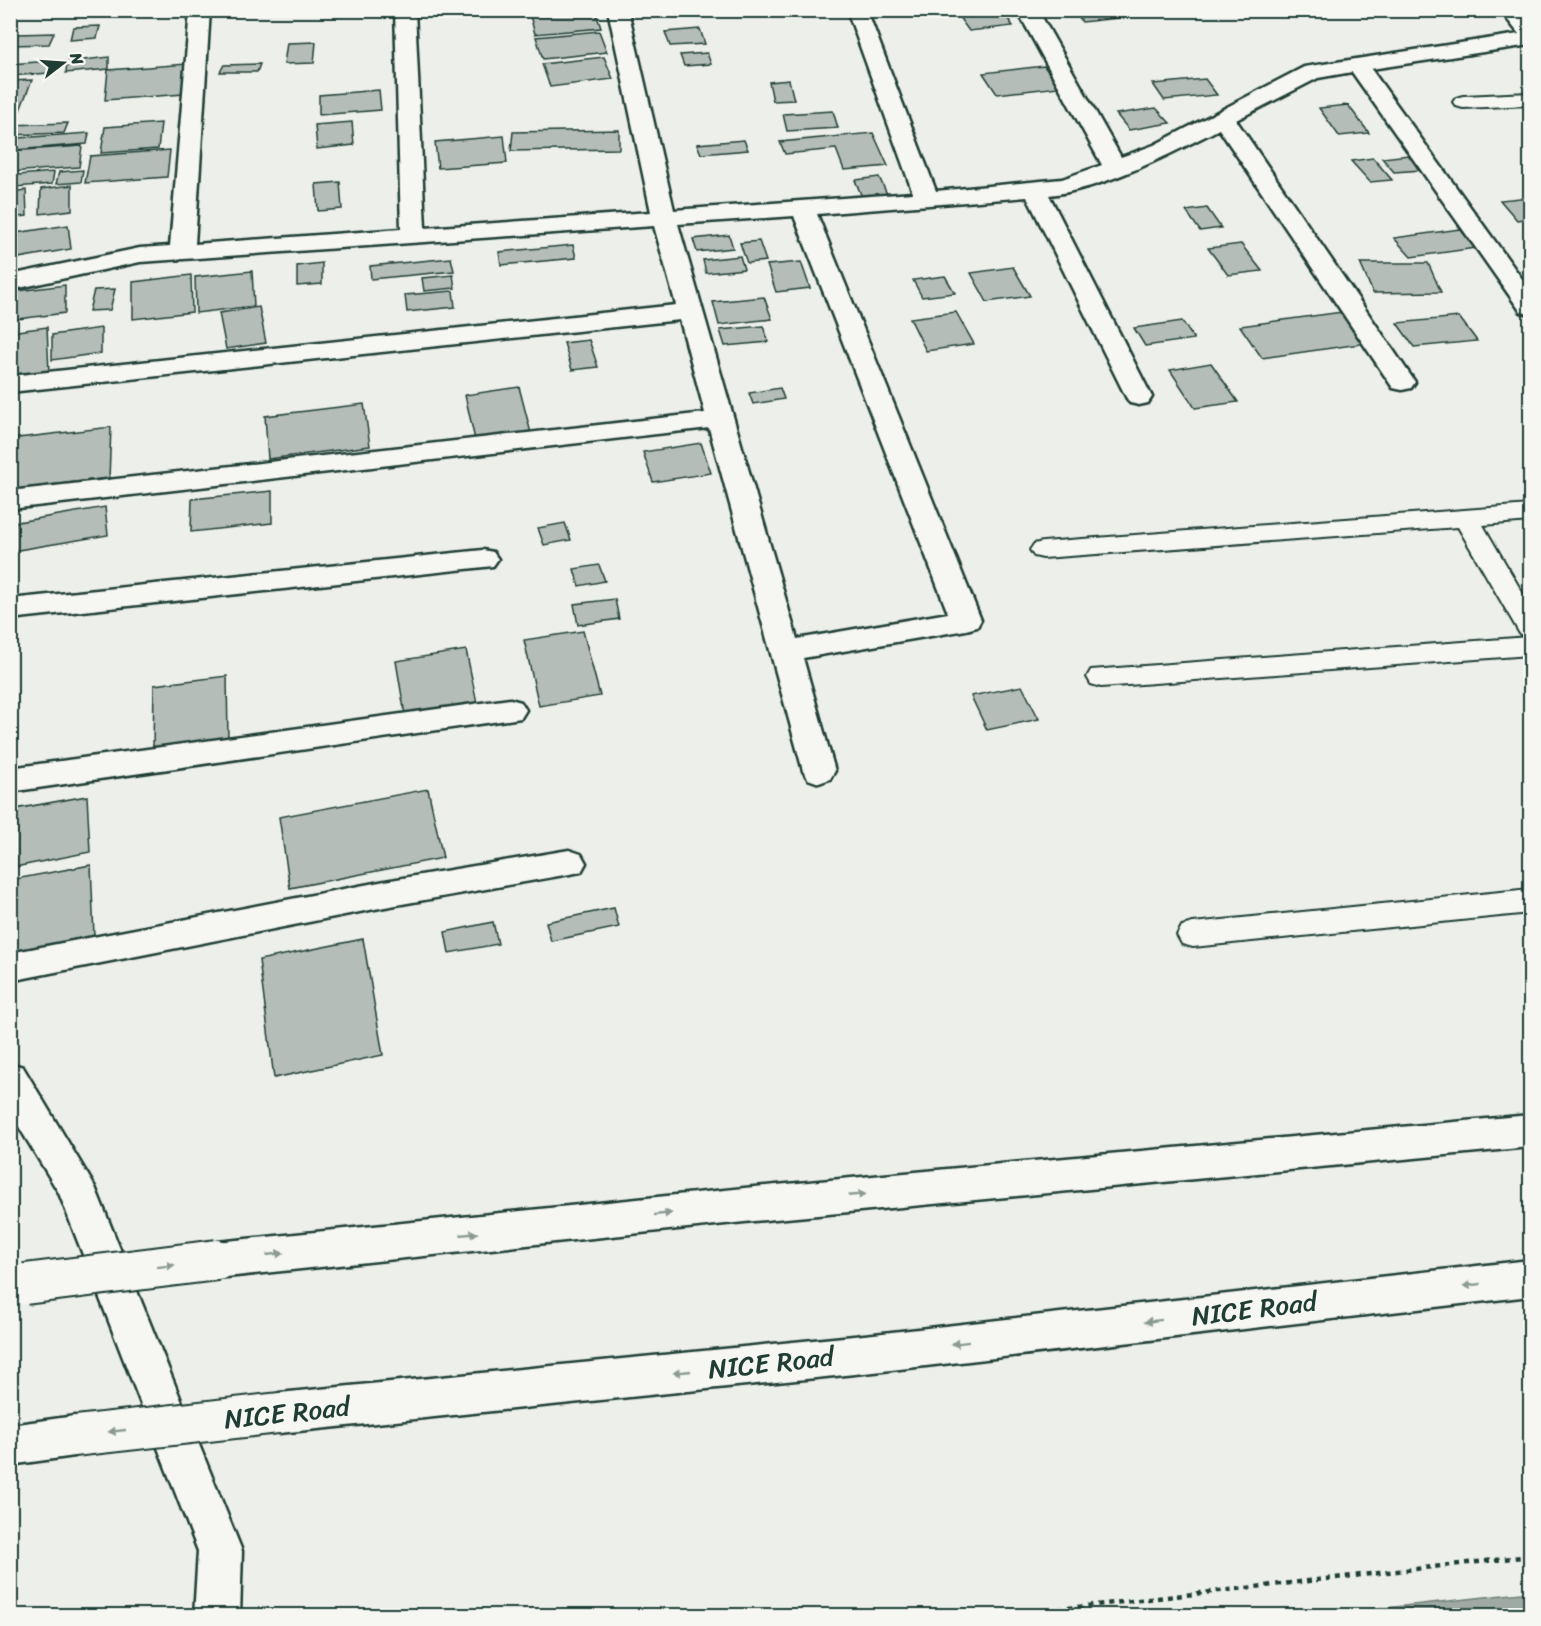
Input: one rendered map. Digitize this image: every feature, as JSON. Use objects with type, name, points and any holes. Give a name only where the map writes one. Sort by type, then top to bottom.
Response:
[{"type":"main road","points":[[182,252],[200,10]]},
{"type":"main road","points":[[405,10],[413,236]]},
{"type":"main road","points":[[618,10],[664,218],[819,771]]},
{"type":"main road","points":[[857,10],[927,199]]},
{"type":"main road","points":[[1027,10],[1115,167]]},
{"type":"main road","points":[[10,283],[140,255],[927,199],[1066,186],[1162,150],[1312,72],[1530,37],[1510,10]]},
{"type":"main road","points":[[1357,65],[1530,307]]},
{"type":"main road","points":[[1223,118],[1402,381]]},
{"type":"main road","points":[[1035,189],[1139,397]]},
{"type":"main road","points":[[784,651],[966,620],[803,208]]},
{"type":"main road","points":[[10,384],[690,311]]},
{"type":"main road","points":[[10,500],[720,419]]},
{"type":"main road","points":[[10,609],[483,559]]},
{"type":"main road","points":[[10,780],[510,710]]},
{"type":"main road","points":[[10,967],[385,894],[569,863]]},
{"type":"main road","points":[[10,1078],[76,1187],[220,1551],[217,1616]]},
{"type":"main road","points":[[18,1285],[217,1260],[766,1203],[1530,1131]]},
{"type":"main road","name":"NICE Road","points":[[10,1445],[279,1413],[874,1353],[1530,1278]]},
{"type":"lane","points":[[1463,102],[1530,99]]},
{"type":"lane","points":[[1043,550],[1530,513]]},
{"type":"lane","points":[[1466,518],[1530,628]]},
{"type":"lane","points":[[1101,677],[1530,646]]},
{"type":"lane","points":[[1193,935],[1530,901]]},
{"type":"path","points":[[998,1616],[1530,1556]]},
{"type":"shaded area","points":[[1530,1592],[1530,1615],[1322,1615]]},
{"type":"building","points":[[595,10],[601,28],[535,34],[529,12]]},
{"type":"building","points":[[1002,10],[1013,26],[969,31],[956,13]]},
{"type":"building","points":[[1113,10],[1119,18],[1082,22],[1073,11]]},
{"type":"building","points":[[100,26],[97,38],[70,40],[73,27]]},
{"type":"building","points":[[700,29],[705,44],[670,46],[665,32]]},
{"type":"building","points":[[599,31],[607,52],[543,59],[536,37]]},
{"type":"building","points":[[54,33],[49,44],[12,45],[17,34]]},
{"type":"building","points":[[316,42],[314,63],[284,64],[287,43]]},
{"type":"building","points":[[707,53],[711,64],[684,66],[680,55]]},
{"type":"building","points":[[109,57],[109,69],[66,73],[67,62]]},
{"type":"building","points":[[604,57],[613,79],[550,87],[542,64]]},
{"type":"building","points":[[51,61],[49,73],[10,76],[10,64]]},
{"type":"building","points":[[187,64],[184,94],[105,100],[108,70]]},
{"type":"building","points":[[260,64],[257,72],[220,72],[224,65]]},
{"type":"building","points":[[1044,66],[1059,87],[997,94],[983,73]]},
{"type":"building","points":[[1205,79],[1217,95],[1164,100],[1153,84]]},
{"type":"building","points":[[32,80],[18,115],[10,116],[10,81]]},
{"type":"building","points":[[789,80],[794,100],[773,101],[769,82]]},
{"type":"building","points":[[379,90],[381,110],[319,115],[319,95]]},
{"type":"building","points":[[1348,105],[1369,133],[1339,136],[1319,108]]},
{"type":"building","points":[[1156,108],[1170,123],[1129,130],[1116,114]]},
{"type":"building","points":[[833,111],[838,128],[787,131],[783,114]]},
{"type":"building","points":[[352,122],[354,145],[317,149],[315,125]]},
{"type":"building","points":[[68,123],[64,133],[10,135],[10,125]]},
{"type":"building","points":[[161,123],[158,149],[101,153],[105,127]]},
{"type":"building","points":[[619,130],[619,149],[511,151],[513,132]]},
{"type":"building","points":[[89,133],[87,144],[15,150],[18,138]]},
{"type":"building","points":[[873,133],[888,166],[844,170],[836,149],[785,154],[780,142]]},
{"type":"building","points":[[504,136],[507,163],[438,168],[435,142]]},
{"type":"building","points":[[744,140],[748,150],[701,154],[697,144]]},
{"type":"building","points":[[82,146],[79,167],[10,172],[10,151]]},
{"type":"building","points":[[170,150],[167,177],[85,183],[90,156]]},
{"type":"building","points":[[1409,155],[1422,170],[1394,172],[1382,158]]},
{"type":"building","points":[[1373,158],[1392,180],[1370,182],[1351,161]]},
{"type":"building","points":[[83,170],[81,182],[56,184],[59,172]]},
{"type":"building","points":[[54,172],[52,184],[15,187],[18,175]]},
{"type":"building","points":[[879,177],[887,194],[862,197],[855,180]]},
{"type":"building","points":[[340,182],[342,209],[318,211],[316,184]]},
{"type":"building","points":[[72,185],[72,210],[40,214],[41,189]]},
{"type":"building","points":[[26,190],[27,216],[10,218],[10,192]]},
{"type":"building","points":[[1530,197],[1530,218],[1517,220],[1500,200]]},
{"type":"building","points":[[1207,208],[1221,228],[1200,231],[1186,211]]},
{"type":"building","points":[[68,225],[71,249],[18,258],[16,233]]},
{"type":"building","points":[[1460,229],[1476,248],[1411,257],[1394,238]]},
{"type":"building","points":[[729,235],[733,248],[697,252],[693,239]]},
{"type":"building","points":[[759,241],[766,261],[747,263],[740,243]]},
{"type":"building","points":[[1241,244],[1262,271],[1228,275],[1208,248]]},
{"type":"building","points":[[573,245],[576,258],[501,265],[499,252]]},
{"type":"building","points":[[740,256],[744,269],[706,273],[703,260]]},
{"type":"building","points":[[451,258],[454,271],[371,279],[370,266]]},
{"type":"building","points":[[801,262],[810,288],[776,292],[767,265]]},
{"type":"building","points":[[322,263],[322,284],[297,286],[297,266]]},
{"type":"building","points":[[1360,263],[1428,263],[1441,292],[1373,293]]},
{"type":"building","points":[[1013,267],[1030,296],[987,302],[971,273]]},
{"type":"building","points":[[252,271],[254,306],[196,313],[195,277]]},
{"type":"building","points":[[191,275],[192,312],[133,319],[133,282]]},
{"type":"building","points":[[453,275],[455,288],[424,291],[422,278]]},
{"type":"building","points":[[945,276],[955,293],[922,297],[913,280]]},
{"type":"building","points":[[65,285],[65,313],[10,320],[10,292]]},
{"type":"building","points":[[115,289],[110,310],[89,311],[94,290]]},
{"type":"building","points":[[453,291],[455,307],[407,312],[405,295]]},
{"type":"building","points":[[764,297],[772,319],[719,325],[713,302]]},
{"type":"building","points":[[259,307],[266,343],[226,349],[219,313]]},
{"type":"building","points":[[956,312],[974,344],[926,351],[910,318]]},
{"type":"building","points":[[1342,312],[1367,343],[1262,358],[1240,326]]},
{"type":"building","points":[[1459,317],[1477,341],[1414,347],[1397,323]]},
{"type":"building","points":[[1182,321],[1194,339],[1145,346],[1134,328]]},
{"type":"building","points":[[763,326],[768,342],[725,346],[720,330]]},
{"type":"building","points":[[47,327],[49,373],[10,379],[10,332]]},
{"type":"building","points":[[101,328],[101,353],[52,360],[52,335]]},
{"type":"building","points":[[589,340],[598,367],[572,370],[564,343]]},
{"type":"building","points":[[1211,363],[1238,402],[1195,408],[1170,370]]},
{"type":"building","points":[[519,387],[531,433],[475,440],[465,395]]},
{"type":"building","points":[[780,388],[784,399],[753,404],[749,393]]},
{"type":"building","points":[[364,404],[370,446],[268,459],[265,416]]},
{"type":"building","points":[[111,427],[109,478],[10,490],[10,439]]},
{"type":"building","points":[[701,443],[711,473],[653,482],[643,452]]},
{"type":"building","points":[[272,491],[272,523],[191,532],[192,499]]},
{"type":"building","points":[[105,507],[108,535],[12,551],[12,523]]},
{"type":"building","points":[[565,523],[571,540],[544,545],[538,528]]},
{"type":"building","points":[[599,565],[605,581],[579,586],[574,569]]},
{"type":"building","points":[[615,599],[619,619],[578,625],[574,604]]},
{"type":"building","points":[[583,631],[600,696],[539,706],[524,640]]},
{"type":"building","points":[[466,650],[477,703],[405,715],[396,661]]},
{"type":"building","points":[[227,676],[228,739],[153,749],[154,685]]},
{"type":"building","points":[[1022,686],[1039,719],[987,730],[971,696]]},
{"type":"building","points":[[428,789],[443,858],[290,888],[279,817]]},
{"type":"building","points":[[87,796],[90,852],[10,868],[10,810]]},
{"type":"building","points":[[91,865],[94,936],[10,953],[10,880]]},
{"type":"building","points":[[614,908],[619,927],[551,941],[546,922]]},
{"type":"building","points":[[493,922],[498,944],[449,953],[445,932]]},
{"type":"building","points":[[363,939],[383,1055],[274,1078],[259,960]]}]
